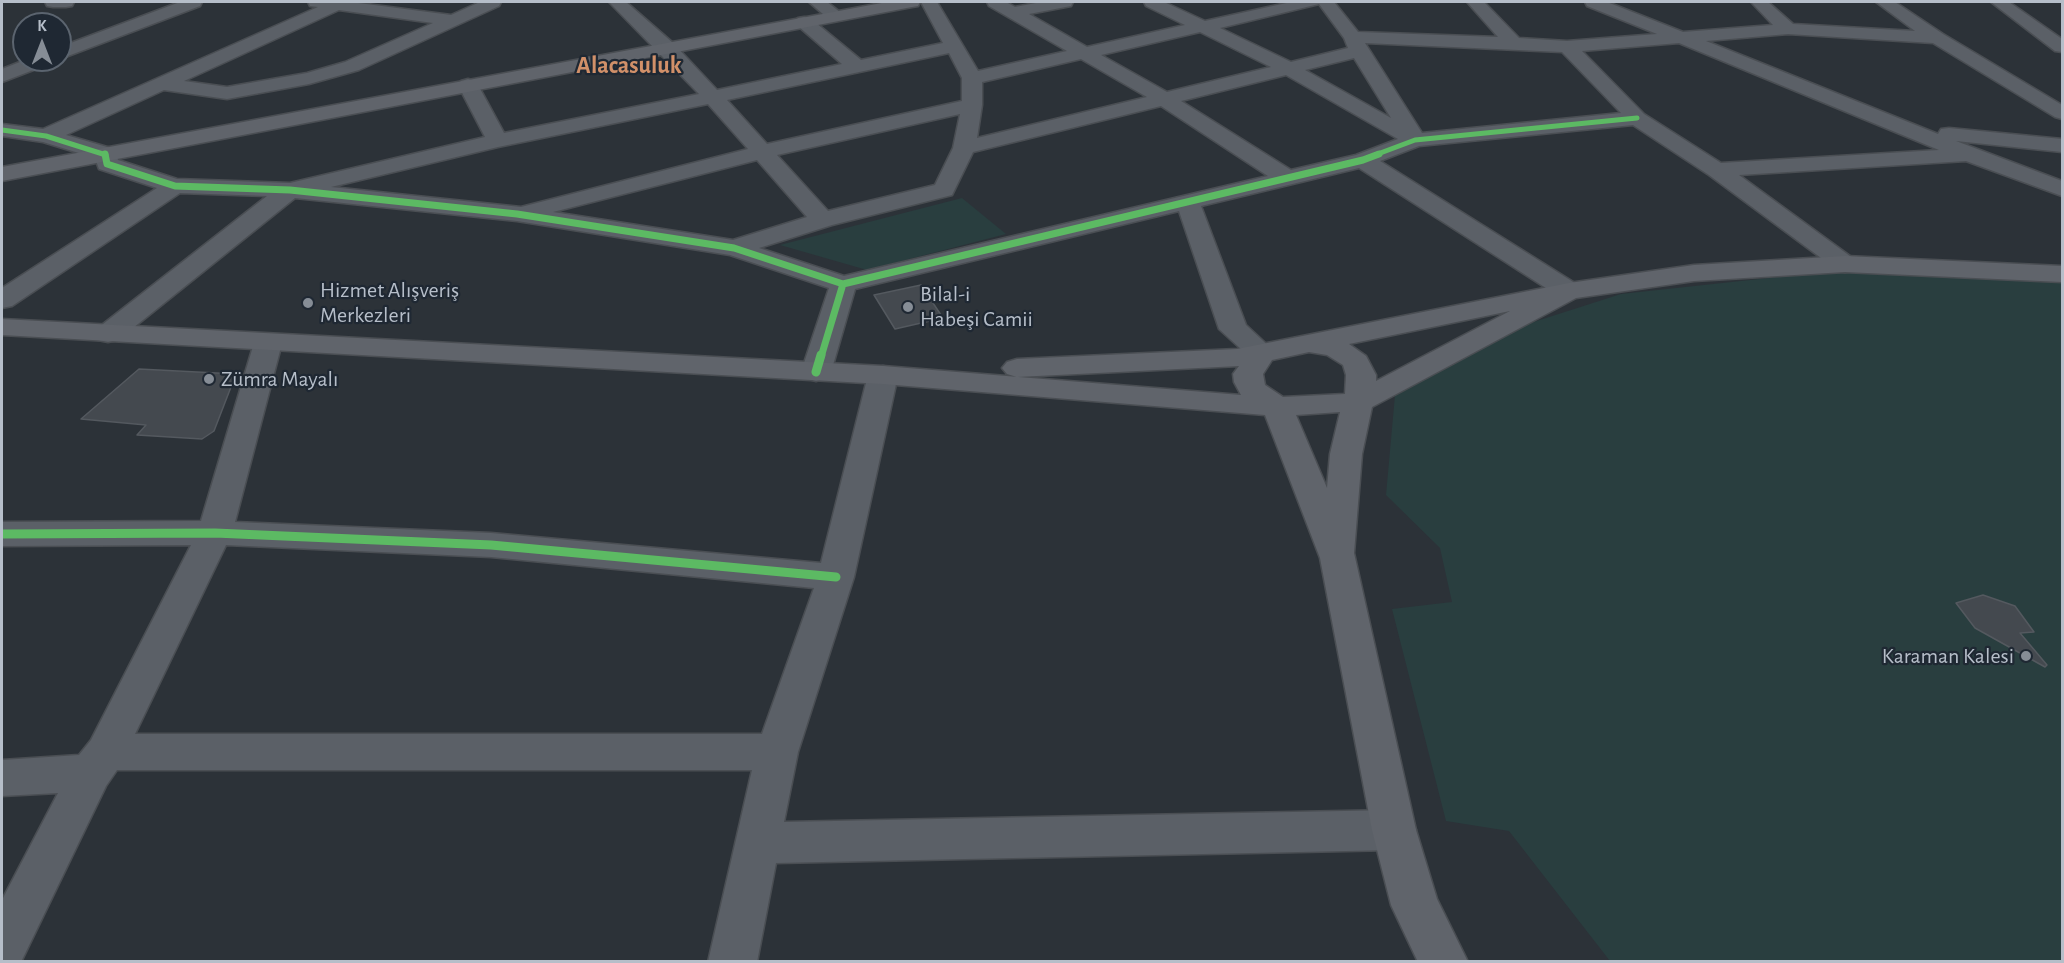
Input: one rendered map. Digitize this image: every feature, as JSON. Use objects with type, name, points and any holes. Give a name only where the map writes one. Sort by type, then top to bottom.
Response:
[{"type":"main road","points":[[2,174],[912,2]]},
{"type":"main road","points":[[883,375],[1238,358],[1569,291],[1695,273],[1845,264],[2062,274]]},
{"type":"main road","points":[[2,327],[883,375],[1277,407],[1358,402],[1569,291]]},
{"type":"main road","points":[[1310,343],[1335,348],[1356,362],[1361,375],[1358,402],[1346,454],[1338,558]]},
{"type":"main road","points":[[1262,353],[1248,374],[1249,382],[1253,390],[1277,407],[1338,558],[1394,831],[1415,905],[1444,962]]},
{"type":"street","points":[[53,2],[66,2]]},
{"type":"street","points":[[72,48],[194,2]]},
{"type":"street","points":[[312,2],[451,20]]},
{"type":"street","points":[[162,84],[227,93],[309,78],[352,66],[493,2]]},
{"type":"street","points":[[617,2],[712,96],[823,220]]},
{"type":"street","points":[[817,2],[836,16]]},
{"type":"street","points":[[734,248],[823,220],[944,190],[964,148],[972,105],[972,78],[928,2]]},
{"type":"street","points":[[995,2],[1163,98],[1286,177]]},
{"type":"street","points":[[1014,12],[1065,2]]},
{"type":"street","points":[[1152,2],[1288,68],[1415,140]]},
{"type":"street","points":[[972,78],[1312,2]]},
{"type":"street","points":[[1326,2],[1356,44],[1415,140]]},
{"type":"street","points":[[1475,2],[1514,43]]},
{"type":"street","points":[[1593,2],[1917,131],[1971,155],[2062,189]]},
{"type":"street","points":[[1759,2],[1788,29]]},
{"type":"street","points":[[1884,2],[1937,38],[2062,113]]},
{"type":"street","points":[[1999,2],[2062,47]]},
{"type":"street","points":[[46,136],[337,5]]},
{"type":"street","points":[[804,22],[857,67]]},
{"type":"street","points":[[964,148],[1288,68],[1356,44],[1514,43],[1567,47],[1788,29],[1937,38]]},
{"type":"street","points":[[108,334],[290,190],[498,141],[953,47]]},
{"type":"street","points":[[1567,47],[1637,118],[1717,170],[1845,264]]},
{"type":"street","points":[[468,85],[498,141]]},
{"type":"street","points":[[517,214],[762,152],[972,105]]},
{"type":"street","points":[[2,130],[46,136],[106,154],[108,164],[175,186],[290,190],[517,214],[734,248],[843,284],[1363,160],[1415,140],[1637,118]]},
{"type":"street","points":[[1917,131],[2062,145]]},
{"type":"street","points":[[1717,170],[1971,155]]},
{"type":"street","points":[[1363,160],[1569,291]]},
{"type":"street","points":[[2,300],[175,186]]},
{"type":"street","points":[[1188,202],[1233,328],[1262,353]]},
{"type":"street","points":[[816,372],[843,284]]},
{"type":"street","points":[[2,948],[215,533],[268,343]]},
{"type":"street","points":[[732,962],[777,752],[836,577],[883,375]]},
{"type":"street","points":[[2,534],[215,533],[491,545],[836,577]]},
{"type":"street","points":[[2,778],[98,763],[777,752]]},
{"type":"street","points":[[758,843],[1394,831]]},
{"type":"green space","points":[[962,198],[1006,234],[867,270],[780,245]]},
{"type":"green space","name":"Karaman Kalesi","points":[[1824,272],[1917,273],[2062,281],[2062,961],[1610,961],[1509,831],[1446,821],[1392,609],[1452,602],[1440,548],[1386,495],[1395,395],[1515,328],[1621,294]]},
{"type":"building","name":"Bilal-i Habeşi Camii","points":[[921,285],[943,318],[895,329],[874,295]]},
{"type":"building","points":[[139,369],[236,374],[214,431],[202,439],[137,435],[146,425],[81,419]]},
{"type":"building","points":[[1983,595],[2015,606],[2034,632],[2020,633],[2047,665],[2045,667],[1975,628],[1956,603]]},
{"type":"cycle path","points":[[816,372],[843,284],[1363,160],[1415,140],[1637,118]]},
{"type":"cycle path","points":[[2,130],[46,136],[106,154],[107,164],[175,186],[290,190],[517,214],[734,248],[843,284]]},
{"type":"cycle path","points":[[2,534],[215,533],[491,545],[836,577]]},
{"type":"place","name":"Hizmet Alışveriş Merkezleri","points":[[308,303]]},
{"type":"place","name":"Bilal-i Habeşi Camii","points":[[908,307]]},
{"type":"place","name":"Zümra Mayalı","points":[[209,379]]},
{"type":"place","name":"Karaman Kalesi","points":[[2026,656]]},
{"type":"district","name":"Alacasuluk","points":[[629,66]]}]
